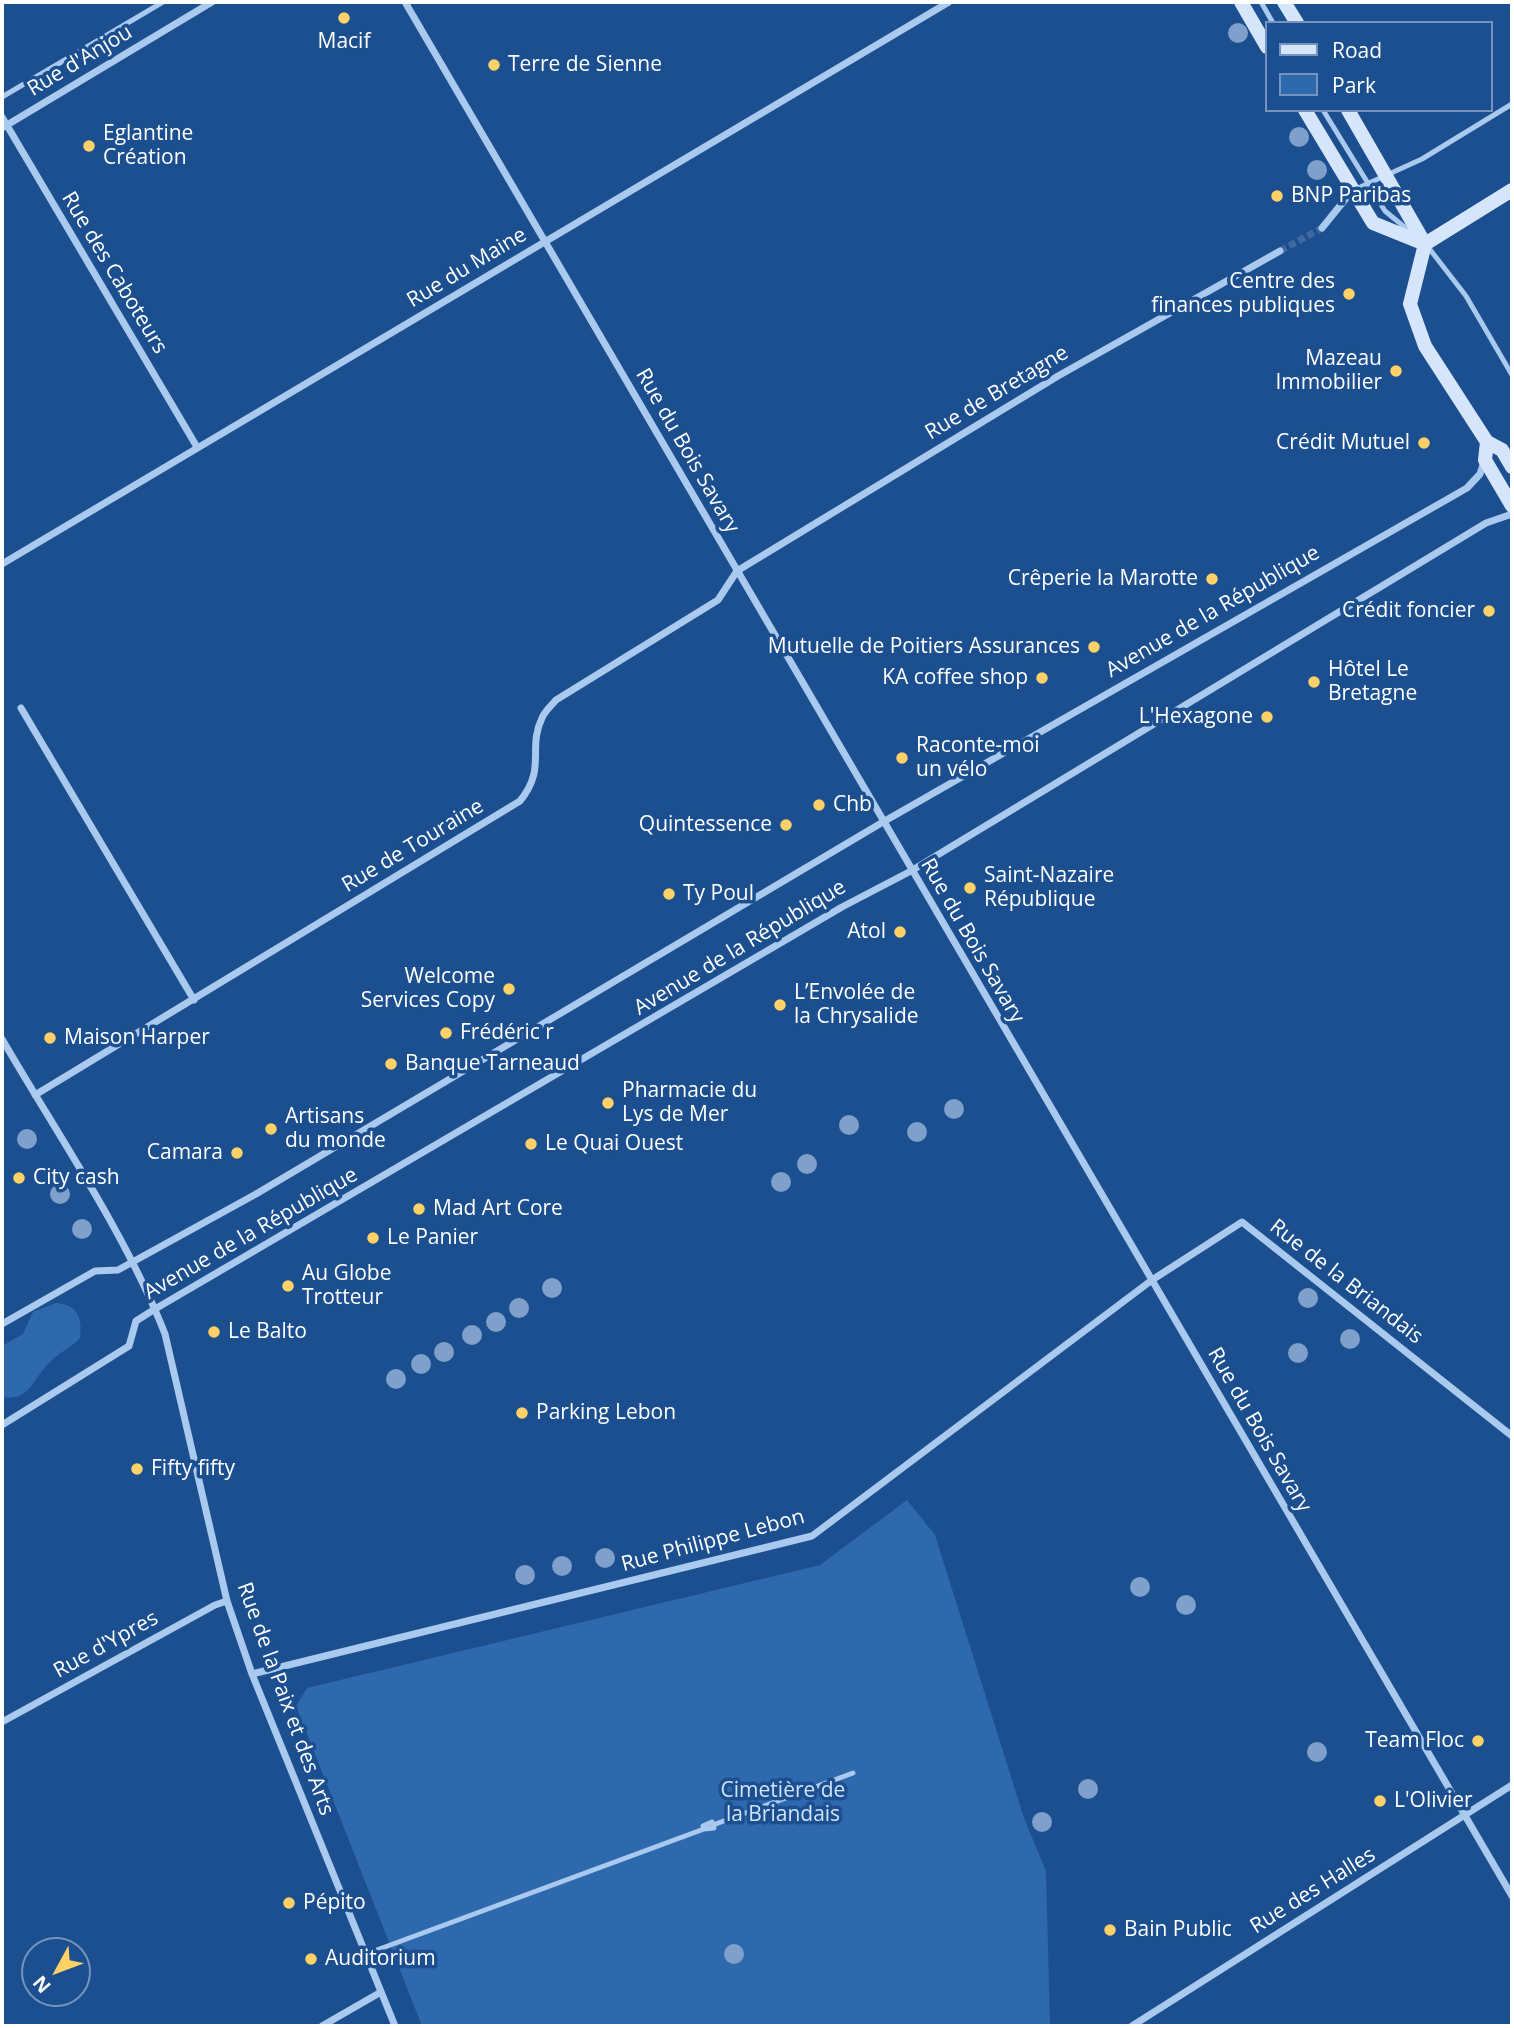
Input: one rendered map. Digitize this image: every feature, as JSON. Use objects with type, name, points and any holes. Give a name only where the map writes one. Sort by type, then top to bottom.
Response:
[{"type":"main road","points":[[1241,2],[1266,45]]},
{"type":"main road","points":[[1284,2],[1296,21]]},
{"type":"main road","points":[[1306,112],[1373,223],[1425,244]]},
{"type":"main road","points":[[1349,112],[1425,244]]},
{"type":"main road","points":[[1512,190],[1425,244],[1410,304],[1424,346],[1487,442],[1502,450],[1512,467]]},
{"type":"main road","points":[[1487,442],[1485,460],[1512,506]]},
{"type":"street","name":"Rue d'Anjou","points":[[4,127],[212,2]]},
{"type":"street","name":"Rue du Bois Savary","points":[[405,2],[1512,1896]]},
{"type":"street","name":"Rue du Maine","points":[[2,564],[949,2]]},
{"type":"street","name":"Rue des Caboteurs","points":[[2,117],[4,127],[197,447]]},
{"type":"street","points":[[1322,228],[1352,191]]},
{"type":"street","name":"Rue de Bretagne","points":[[737,571],[1058,376],[1279,251]]},
{"type":"street","name":"Avenue de la République","points":[[2,1324],[95,1271],[118,1270],[253,1196],[883,822],[1467,488],[1480,474],[1485,460]]},
{"type":"street","name":"Avenue de la République","points":[[2,1425],[129,1346],[136,1321],[155,1309],[842,907],[911,871],[1486,523],[1512,514]]},
{"type":"street","name":"Rue de Touraine","points":[[34,1095],[520,802],[532,787],[537,767],[537,736],[542,717],[556,700],[718,600],[737,571]]},
{"type":"street","points":[[21,708],[194,1000]]},
{"type":"street","name":"Rue de la Paix et des Arts","points":[[2,1039],[132,1261],[155,1309],[164,1334],[227,1601],[253,1674],[395,2026]]},
{"type":"street","name":"Rue de la Briandais","points":[[1152,1280],[1242,1222],[1512,1436]]},
{"type":"street","name":"Rue Philippe Lebon","points":[[253,1674],[812,1536],[1152,1280]]},
{"type":"street","name":"Rue d'Ypres","points":[[2,1722],[215,1605],[227,1601]]},
{"type":"street","name":"Rue des Halles","points":[[1132,2026],[1512,1785]]},
{"type":"street","points":[[322,2026],[381,1992]]},
{"type":"lane","name":"Rue d'Anjou","points":[[2,97],[163,2]]},
{"type":"lane","points":[[1261,2],[1272,21]]},
{"type":"lane","points":[[1352,191],[1368,181],[1422,159],[1512,104]]},
{"type":"lane","points":[[1324,112],[1385,211],[1425,244],[1466,296],[1512,375]]},
{"type":"lane","points":[[366,1954],[704,1829],[703,1826],[712,1822],[713,1825],[853,1773]]},
{"type":"green space","points":[[56,1303],[69,1306],[77,1313],[80,1338],[43,1369],[25,1393],[11,1398],[2,1397],[2,1346],[23,1334],[33,1312]]},
{"type":"green space","name":"Cimetière de la Briandais","points":[[907,1500],[935,1535],[1024,1818],[1046,1871],[1050,2026],[422,2026],[296,1706],[307,1688],[820,1565]]},
{"type":"tunnel","points":[[1280,251],[1322,228]]},
{"type":"place","name":"Macif","points":[[344,18]]},
{"type":"place","name":"Terre de Sienne","points":[[494,65]]},
{"type":"place","name":"Eglantine Création","points":[[89,146]]},
{"type":"place","name":"BNP Paribas","points":[[1277,196]]},
{"type":"place","name":"Centre des finances publiques","points":[[1349,294]]},
{"type":"place","name":"Mazeau Immobilier","points":[[1396,371]]},
{"type":"place","name":"Crédit Mutuel","points":[[1424,443]]},
{"type":"place","name":"Crêperie la Marotte","points":[[1212,579]]},
{"type":"place","name":"Crédit foncier","points":[[1489,611]]},
{"type":"place","name":"Mutuelle de Poitiers Assurances","points":[[1094,647]]},
{"type":"place","name":"KA coffee shop","points":[[1042,678]]},
{"type":"place","name":"Hôtel Le Bretagne","points":[[1314,682]]},
{"type":"place","name":"L'Hexagone","points":[[1267,717]]},
{"type":"place","name":"Raconte-moi un vélo","points":[[902,758]]},
{"type":"place","name":"Chb","points":[[819,805]]},
{"type":"place","name":"Quintessence","points":[[786,825]]},
{"type":"place","name":"Saint-Nazaire République","points":[[970,888]]},
{"type":"place","name":"Ty Poul","points":[[669,894]]},
{"type":"place","name":"Atol","points":[[900,932]]},
{"type":"place","name":"Welcome Services Copy","points":[[509,989]]},
{"type":"place","name":"L’Envolée de la Chrysalide","points":[[780,1005]]},
{"type":"place","name":"Frédéric r","points":[[446,1033]]},
{"type":"place","name":"Maison Harper","points":[[50,1038]]},
{"type":"place","name":"Banque Tarneaud","points":[[391,1064]]},
{"type":"place","name":"Pharmacie du Lys de Mer","points":[[608,1103]]},
{"type":"place","name":"Artisans du monde","points":[[271,1129]]},
{"type":"place","name":"Le Quai Ouest","points":[[531,1144]]},
{"type":"place","name":"Camara","points":[[237,1153]]},
{"type":"place","name":"City cash","points":[[19,1178]]},
{"type":"place","name":"Mad Art Core","points":[[419,1209]]},
{"type":"place","name":"Le Panier","points":[[373,1238]]},
{"type":"place","name":"Au Globe Trotteur","points":[[288,1286]]},
{"type":"place","name":"Le Balto","points":[[214,1332]]},
{"type":"place","name":"Parking Lebon","points":[[522,1413]]},
{"type":"place","name":"Fifty fifty","points":[[137,1469]]},
{"type":"place","name":"Team Floc","points":[[1478,1741]]},
{"type":"place","name":"L'Olivier","points":[[1380,1801]]},
{"type":"place","name":"Pépito","points":[[289,1903]]},
{"type":"place","name":"Bain Public","points":[[1110,1930]]},
{"type":"place","name":"Auditorium","points":[[311,1959]]}]
